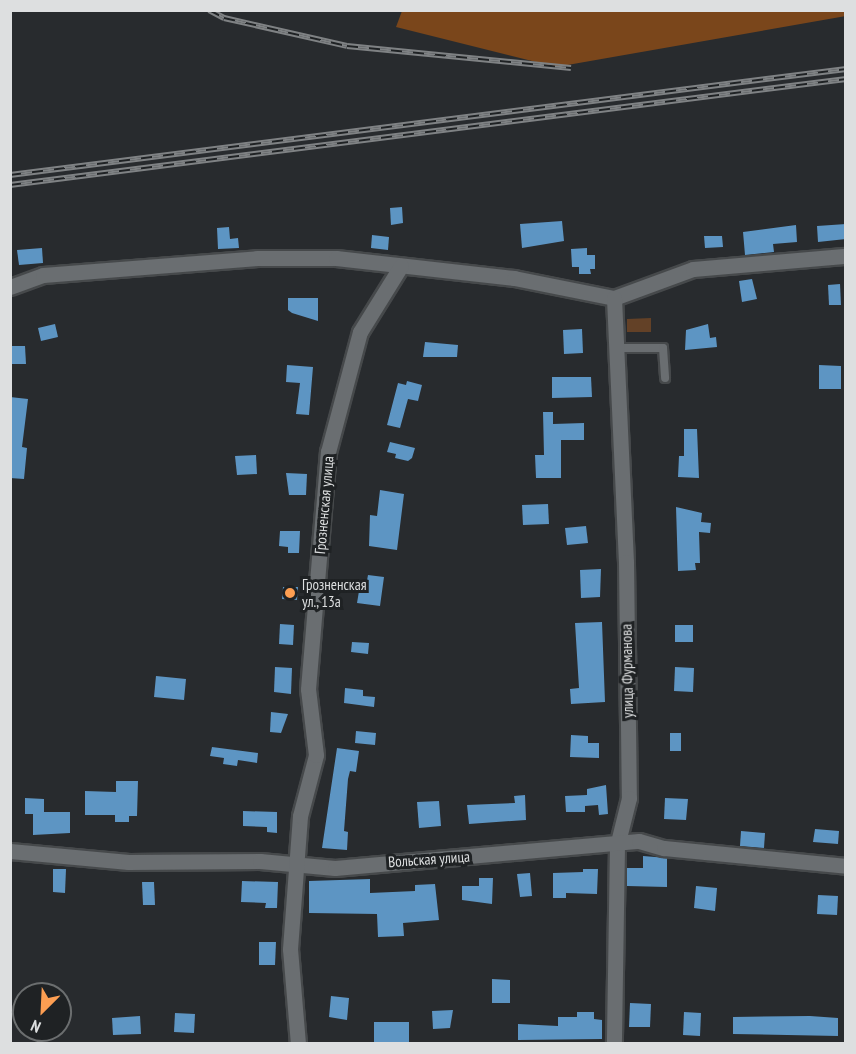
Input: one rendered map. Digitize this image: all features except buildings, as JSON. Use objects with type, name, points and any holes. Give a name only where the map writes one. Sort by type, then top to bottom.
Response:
[{"type":"street","points":[[10,287],[43,275],[257,258],[336,258],[514,278],[614,298],[693,269],[846,256]]},
{"type":"street","name":"Грозненская улица","points":[[298,1044],[290,948],[300,816],[316,755],[308,689],[328,452],[360,332],[401,266]]},
{"type":"street","name":"улица Фурманова","points":[[614,298],[626,562],[629,798],[617,846],[614,1044]]},
{"type":"street","name":"Вольская улица","points":[[10,851],[128,862],[260,861],[296,867],[335,868],[617,846],[639,841],[664,848],[846,866]]},
{"type":"lane","points":[[616,348],[663,348],[665,378]]},
{"type":"shaded area","points":[[845,10],[846,16],[556,67],[396,27],[402,11]]},
{"type":"shaded area","points":[[651,318],[651,332],[627,332],[627,319]]},
{"type":"railway","points":[[209,10],[224,18],[347,46],[571,68]]},
{"type":"railway","points":[[10,175],[846,69]]},
{"type":"railway","points":[[10,185],[846,79]]},
{"type":"place","name":"Грозненская ул., 13а","points":[[290,593]]}]
